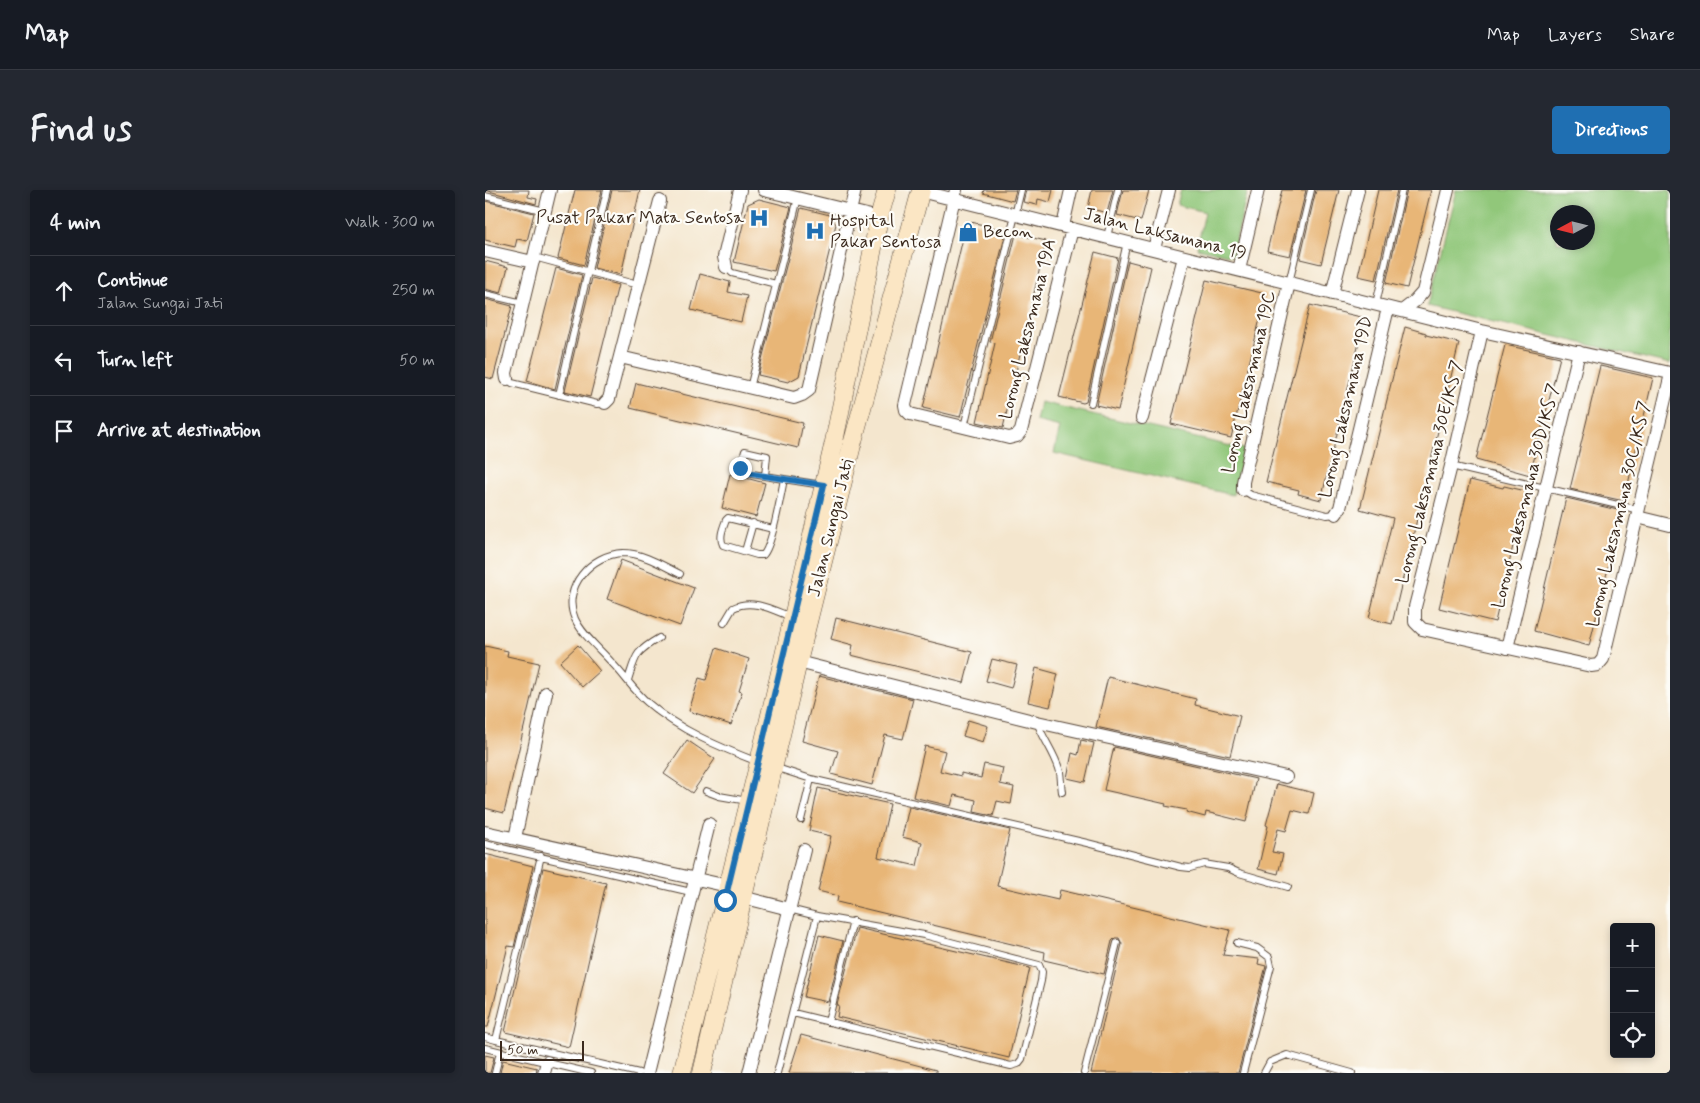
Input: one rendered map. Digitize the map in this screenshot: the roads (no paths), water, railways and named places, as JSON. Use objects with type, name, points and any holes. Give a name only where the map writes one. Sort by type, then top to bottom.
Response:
[{"type":"main road","name":"Jalan Sungai Jati","points":[[682,1073],[735,892],[766,764],[793,617],[834,442],[879,218],[887,190]]},
{"type":"main road","name":"Jalan Sungai Jati","points":[[702,1073],[750,801],[766,764],[798,662],[852,445],[921,190]]},
{"type":"street","points":[[507,379],[506,373],[550,190]]},
{"type":"street","points":[[726,267],[724,257],[740,190]]},
{"type":"street","points":[[763,190],[879,218]]},
{"type":"street","points":[[620,357],[794,398],[809,390],[855,190]]},
{"type":"street","name":"Jalan Laksamana 19","points":[[921,190],[955,195],[1015,214],[1482,331],[1670,373]]},
{"type":"street","name":"Lorong Laksamana 19A","points":[[955,195],[905,405],[906,410],[910,414],[1009,438],[1017,436],[1021,431],[1067,227],[1071,190]]},
{"type":"street","points":[[1154,249],[1169,190]]},
{"type":"street","points":[[1239,270],[1258,190]]},
{"type":"street","points":[[1332,294],[1358,190]]},
{"type":"street","points":[[1402,311],[1423,292],[1449,190]]},
{"type":"street","points":[[605,403],[609,399],[660,201]]},
{"type":"street","points":[[485,250],[533,260]]},
{"type":"street","points":[[1142,418],[1184,257]]},
{"type":"street","name":"Lorong Laksamana 19C","points":[[1243,490],[1243,482],[1289,283]]},
{"type":"street","name":"Lorong Laksamana 19D","points":[[1336,514],[1340,508],[1382,306]]},
{"type":"street","name":"Lorong Laksamana 30E/KS 7","points":[[1482,331],[1451,466],[1415,607],[1415,622],[1422,629],[1507,648]]},
{"type":"street","name":"Lorong Laksamana 30D/KS 7","points":[[1507,648],[1579,352]]},
{"type":"street","name":"Lorong Laksamana 30C/KS 7","points":[[1507,648],[1591,666],[1598,664],[1603,659],[1670,378]]},
{"type":"street","points":[[1638,513],[1670,525]]},
{"type":"street","points":[[798,662],[1037,722],[1286,777]]},
{"type":"street","points":[[515,838],[546,693]]},
{"type":"street","points":[[647,1073],[709,824]]},
{"type":"street","points":[[485,832],[694,879],[789,909]]},
{"type":"street","points":[[749,1073],[804,850]]},
{"type":"lane","points":[[559,395],[607,190]]},
{"type":"lane","points":[[964,427],[1021,190]]},
{"type":"lane","points":[[1107,237],[1118,190]]},
{"type":"lane","points":[[1289,283],[1311,190]]},
{"type":"lane","points":[[1382,306],[1402,190]]},
{"type":"lane","points":[[485,196],[545,210]]},
{"type":"lane","points":[[750,388],[798,198]]},
{"type":"lane","points":[[1091,403],[1127,242]]},
{"type":"lane","points":[[533,260],[589,271],[638,285]]},
{"type":"lane","points":[[726,267],[732,273],[776,284]]},
{"type":"lane","points":[[485,294],[523,303]]},
{"type":"lane","points":[[507,379],[512,384],[597,404],[605,403]]},
{"type":"lane","points":[[765,476],[767,456],[745,451],[740,470],[752,474],[784,479],[824,485]]},
{"type":"lane","points":[[1451,466],[1547,488],[1638,513]]},
{"type":"lane","points":[[773,529],[731,517],[726,520],[721,538],[723,545],[763,555],[768,551],[773,529],[784,479]]},
{"type":"lane","points":[[1243,490],[1251,495],[1327,515],[1336,514]]},
{"type":"lane","points":[[745,551],[753,523]]},
{"type":"lane","points":[[680,574],[649,558],[623,553],[608,556],[597,562],[576,581],[571,596],[572,612],[587,636],[646,701],[673,723],[725,749],[811,779],[1087,843],[1181,867],[1190,868],[1204,864],[1228,868],[1288,887]]},
{"type":"lane","points":[[724,623],[733,608],[746,603],[755,604],[793,617]]},
{"type":"lane","points":[[628,680],[640,650],[659,638]]},
{"type":"lane","points":[[1037,722],[1041,734],[1056,760],[1060,773],[1062,792]]},
{"type":"lane","points":[[801,820],[811,779]]},
{"type":"lane","points":[[706,791],[719,796],[750,801]]},
{"type":"lane","points":[[485,844],[691,892]]},
{"type":"lane","points":[[496,1040],[541,856]]},
{"type":"lane","points":[[789,909],[817,916],[924,935],[1039,965],[1042,972],[1022,1059],[1018,1064],[1011,1066],[793,1013]]},
{"type":"lane","points":[[777,1073],[817,916]]},
{"type":"lane","points":[[828,1022],[853,921]]},
{"type":"lane","points":[[1084,1073],[1117,943]]},
{"type":"lane","points":[[1237,943],[1257,948],[1269,957],[1271,966],[1243,1073]]},
{"type":"lane","points":[[485,1037],[639,1073]]},
{"type":"lane","points":[[485,1048],[546,1068],[591,1073]]},
{"type":"lane","points":[[495,1073],[500,1052]]},
{"type":"lane","points":[[1264,1073],[1270,1062],[1287,1055],[1353,1073]]},
{"type":"place","name":"Pusat Pakar Mata Sentosa","points":[[759,218]]},
{"type":"place","name":"Hospital Pakar Sentosa","points":[[815,231]]},
{"type":"place","name":"Becon","points":[[968,232]]}]
